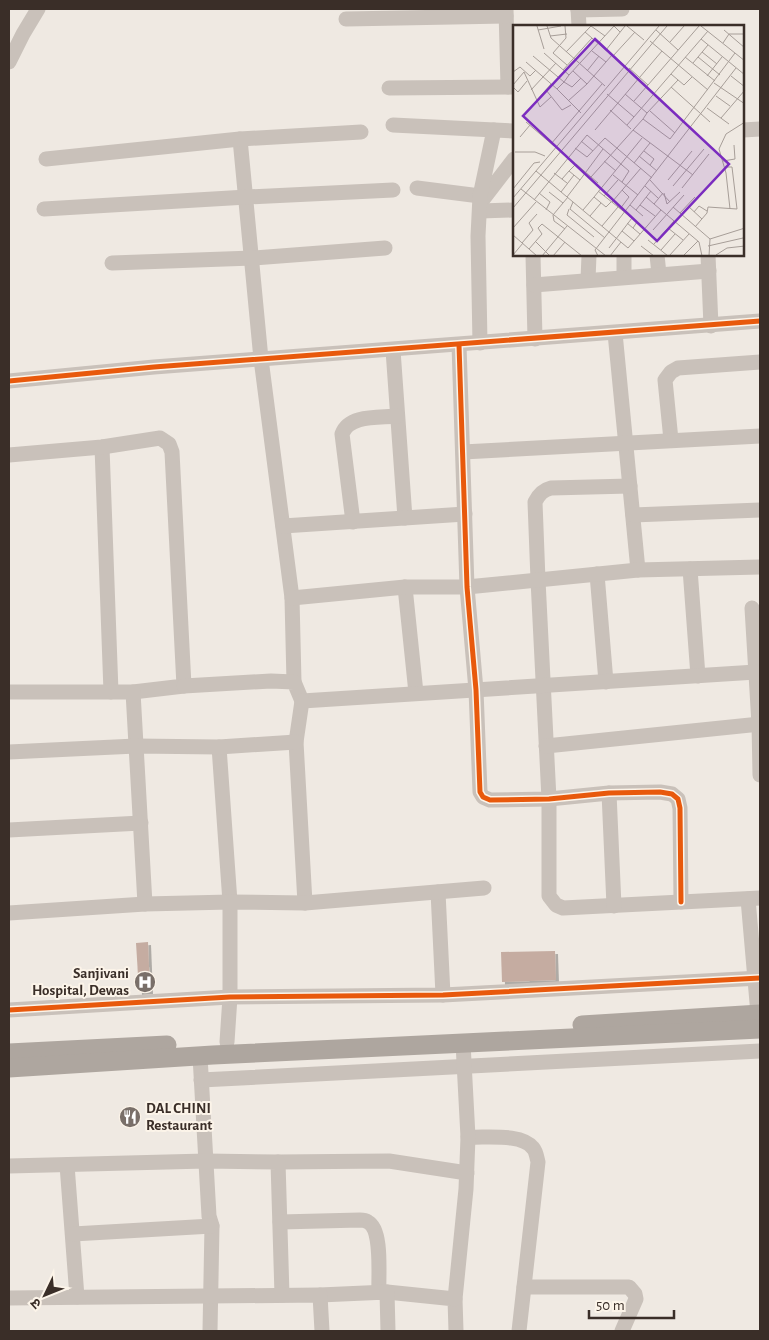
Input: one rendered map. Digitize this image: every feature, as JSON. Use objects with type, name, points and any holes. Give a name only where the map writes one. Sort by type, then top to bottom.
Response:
[{"type":"main road","points":[[9,1053],[759,1019]]},
{"type":"main road","points":[[9,1068],[200,1056],[463,1044],[759,1019]]},
{"type":"street","points":[[10,55],[37,9]]},
{"type":"street","points":[[579,25],[578,9],[622,9]]},
{"type":"street","points":[[346,20],[429,13],[506,13],[511,88],[389,88]]},
{"type":"street","points":[[393,125],[513,131]]},
{"type":"street","points":[[744,130],[760,129]]},
{"type":"street","points":[[480,343],[478,236],[480,204],[494,130]]},
{"type":"street","points":[[46,159],[240,139],[361,132]]},
{"type":"street","points":[[240,139],[253,258],[261,359],[292,598],[294,682],[302,701],[296,742],[305,903]]},
{"type":"street","points":[[480,204],[513,160]]},
{"type":"street","points":[[416,188],[480,204],[513,210]]},
{"type":"street","points":[[44,209],[393,190]]},
{"type":"street","points":[[112,263],[253,258],[386,248]]},
{"type":"street","points":[[533,256],[536,339]]},
{"type":"street","points":[[588,280],[589,256]]},
{"type":"street","points":[[624,256],[624,277]]},
{"type":"street","points":[[657,256],[659,274]]},
{"type":"street","points":[[708,256],[711,326]]},
{"type":"street","points":[[534,285],[709,271]]},
{"type":"street","points":[[9,381],[154,367],[760,322]]},
{"type":"street","points":[[615,333],[638,570]]},
{"type":"street","points":[[459,345],[467,587],[476,690],[480,792],[482,797],[490,800],[549,799],[609,793],[660,792],[672,794],[678,799],[680,808],[681,902]]},
{"type":"street","points":[[393,350],[405,518]]},
{"type":"street","points":[[671,440],[665,380],[671,372],[678,368],[760,362]]},
{"type":"street","points":[[353,522],[342,434],[344,429],[355,420],[398,416]]},
{"type":"street","points":[[463,452],[760,436]]},
{"type":"street","points":[[9,455],[102,447],[160,438],[169,444],[172,452],[184,686]]},
{"type":"street","points":[[102,447],[111,692]]},
{"type":"street","points":[[630,486],[551,488],[544,490],[538,496],[536,502],[549,799],[549,896],[556,905],[563,908],[754,898],[759,1019]]},
{"type":"street","points":[[633,515],[760,510]]},
{"type":"street","points":[[283,526],[464,514]]},
{"type":"street","points":[[292,598],[405,587],[467,587],[638,570],[760,567]]},
{"type":"street","points":[[690,569],[698,676]]},
{"type":"street","points":[[597,574],[606,682]]},
{"type":"street","points":[[405,587],[416,693]]},
{"type":"street","points":[[752,608],[760,724],[760,775]]},
{"type":"street","points":[[302,701],[756,672]]},
{"type":"street","points":[[9,692],[134,692],[184,686],[270,681],[294,682]]},
{"type":"street","points":[[134,692],[145,904]]},
{"type":"street","points":[[546,746],[760,724]]},
{"type":"street","points":[[9,752],[136,746],[219,747],[296,742]]},
{"type":"street","points":[[219,747],[230,902],[230,997],[227,1042]]},
{"type":"street","points":[[609,793],[614,906]]},
{"type":"street","points":[[9,830],[140,823]]},
{"type":"street","points":[[9,913],[145,904],[305,903],[484,888]]},
{"type":"street","points":[[438,892],[443,995]]},
{"type":"street","points":[[9,1010],[230,997],[443,995],[757,978]]},
{"type":"street","points":[[456,1331],[455,1298],[467,1173],[468,1137],[463,1044]]},
{"type":"street","points":[[202,1080],[464,1068],[760,1051]]},
{"type":"street","points":[[200,1056],[209,1216],[212,1226],[210,1331]]},
{"type":"street","points":[[468,1137],[519,1138],[527,1142],[534,1149],[538,1162],[518,1331]]},
{"type":"street","points":[[9,1166],[389,1161],[467,1173]]},
{"type":"street","points":[[278,1162],[282,1296]]},
{"type":"street","points":[[67,1165],[77,1297]]},
{"type":"street","points":[[280,1222],[360,1220],[368,1222],[372,1226],[378,1236],[388,1331]]},
{"type":"street","points":[[72,1234],[212,1226]]},
{"type":"street","points":[[524,1287],[629,1287],[635,1294],[636,1299],[622,1331]]},
{"type":"street","points":[[9,1298],[320,1296],[383,1292],[455,1298]]},
{"type":"street","points":[[320,1296],[322,1331]]},
{"type":"building","points":[[148,942],[150,991],[139,992],[136,943]]},
{"type":"building","points":[[555,951],[556,980],[502,982],[501,952]]},
{"type":"cycle path","points":[[9,381],[154,367],[760,321]]},
{"type":"cycle path","points":[[459,345],[467,587],[476,690],[480,792],[483,797],[490,800],[549,799],[609,793],[660,792],[672,794],[678,799],[680,808],[681,902]]},
{"type":"cycle path","points":[[9,1010],[230,997],[443,995],[760,978]]},
{"type":"place","name":"Sanjivani Hospital, Dewas","points":[[145,982]]},
{"type":"place","name":"DAL CHINI Restaurant","points":[[130,1117]]}]
